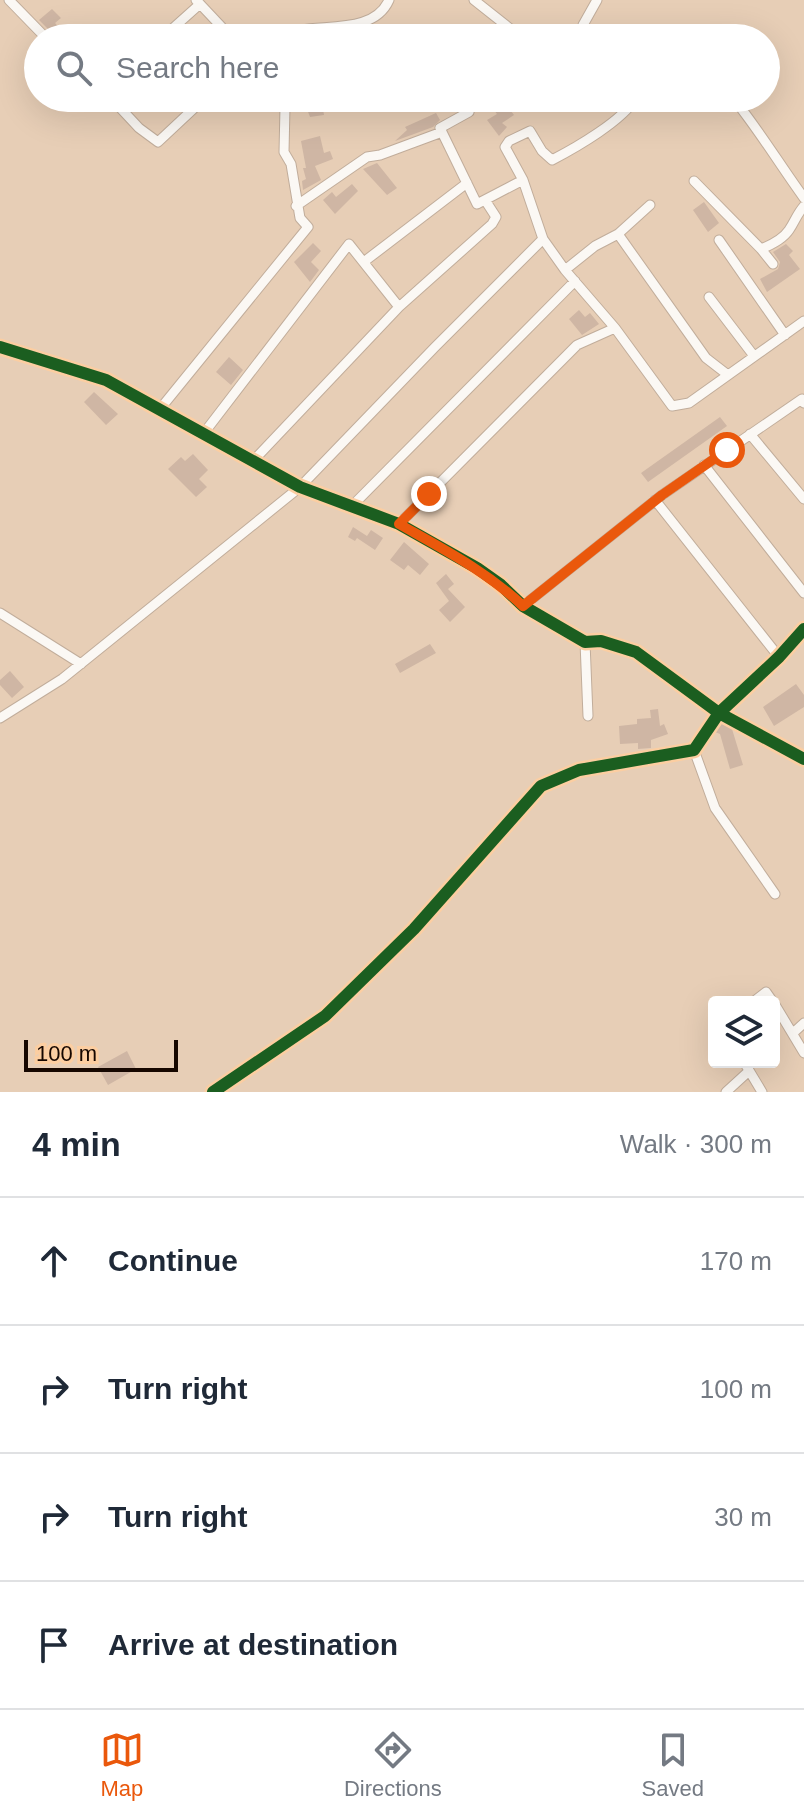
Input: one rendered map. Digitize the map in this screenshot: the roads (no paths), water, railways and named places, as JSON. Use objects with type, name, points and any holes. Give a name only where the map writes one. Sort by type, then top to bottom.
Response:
[{"type":"street","points":[[9,0],[32,24]]},
{"type":"street","points":[[357,24],[385,10],[389,0]]},
{"type":"street","points":[[474,0],[504,24]]},
{"type":"street","points":[[584,24],[597,0]]},
{"type":"street","points":[[176,24],[198,2],[219,24]]},
{"type":"street","points":[[124,112],[158,142],[190,112]]},
{"type":"street","points":[[160,409],[308,227],[300,218],[296,206],[291,164],[284,152],[285,112]]},
{"type":"street","points":[[469,112],[440,128],[477,204],[523,180]]},
{"type":"street","points":[[625,112],[552,160],[542,151],[530,131],[509,141],[505,147],[523,180],[543,239],[615,328],[672,406],[689,403],[804,321]]},
{"type":"street","points":[[744,112],[804,198]]},
{"type":"street","points":[[296,206],[367,157],[442,132]]},
{"type":"street","points":[[694,181],[773,264]]},
{"type":"street","points":[[365,261],[467,183]]},
{"type":"street","points":[[253,461],[399,307],[492,224],[496,217],[485,200]]},
{"type":"street","points":[[565,270],[595,246],[618,234],[650,205]]},
{"type":"street","points":[[761,249],[784,235],[804,206]]},
{"type":"street","points":[[618,234],[706,358],[728,375]]},
{"type":"street","points":[[0,718],[62,679],[300,487],[543,239]]},
{"type":"street","points":[[719,240],[785,335]]},
{"type":"street","points":[[204,433],[349,244],[399,307]]},
{"type":"street","points":[[351,507],[575,281]]},
{"type":"street","points":[[709,297],[754,356]]},
{"type":"street","points":[[399,524],[577,345],[615,328]]},
{"type":"street","points":[[0,347],[106,380],[300,487],[399,524],[477,568],[523,606],[585,642],[601,641],[636,652],[719,713],[804,759]]},
{"type":"street","points":[[523,606],[655,500],[802,399],[804,403]]},
{"type":"street","points":[[750,434],[804,499]]},
{"type":"street","points":[[704,465],[804,593]]},
{"type":"street","points":[[655,500],[779,657]]},
{"type":"street","points":[[0,613],[81,664]]},
{"type":"street","points":[[217,1091],[325,1016],[414,929],[541,786],[579,770],[694,750],[719,713],[804,629]]},
{"type":"street","points":[[585,642],[588,716]]},
{"type":"street","points":[[694,750],[715,808],[775,894]]},
{"type":"street","points":[[780,1012],[804,1053]]},
{"type":"street","points":[[793,1033],[804,1023]]},
{"type":"street","points":[[726,1092],[745,1068]]},
{"type":"street","points":[[747,1068],[762,1092]]}]
